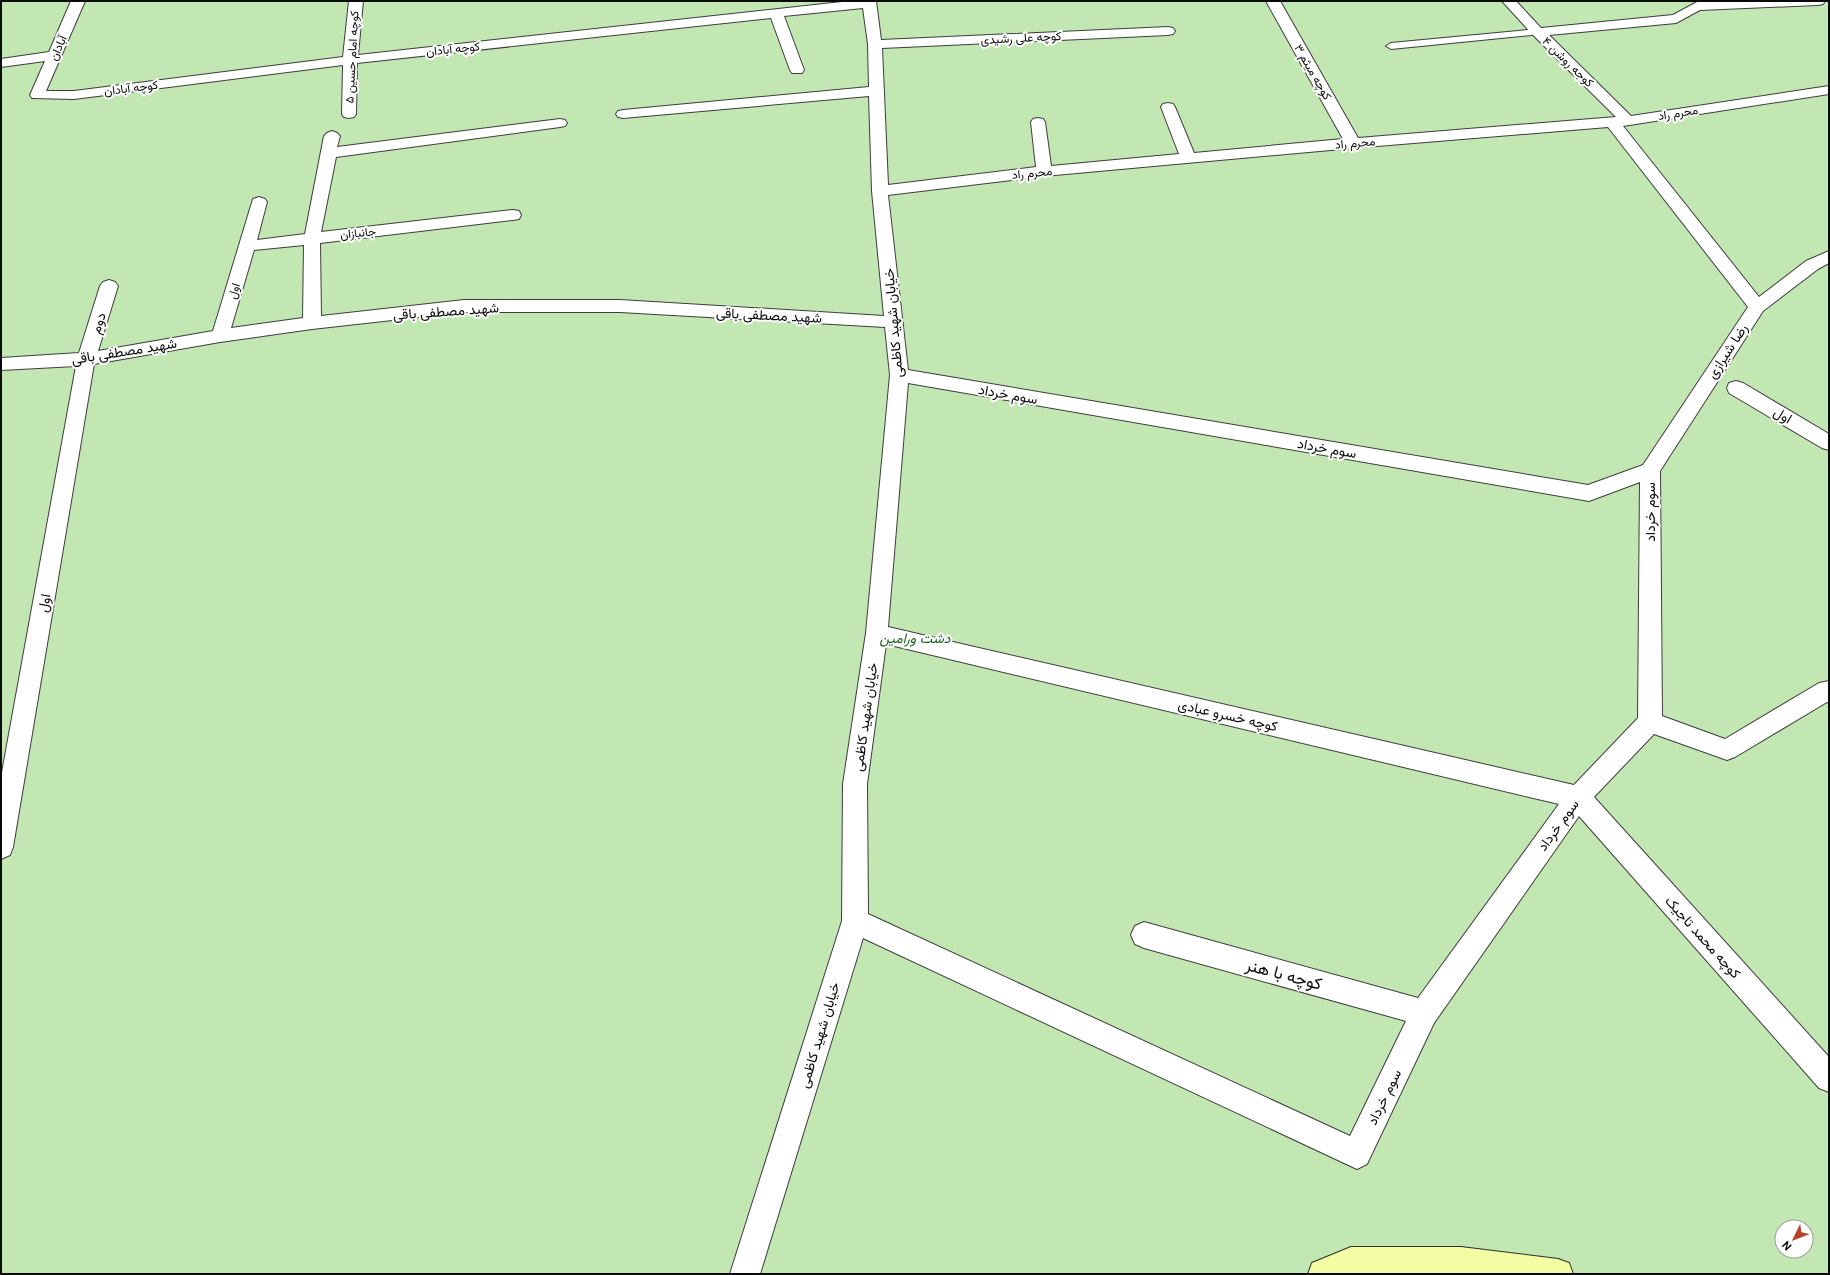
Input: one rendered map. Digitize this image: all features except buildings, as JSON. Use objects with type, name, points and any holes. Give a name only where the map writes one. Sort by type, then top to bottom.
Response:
[{"type":"main road","points":[[1323,1274],[1351,1262],[1558,1274]]},
{"type":"street","name":"آبادان","points":[[37,95],[78,1]]},
{"type":"street","name":"کوچه امام حسین ۵","points":[[349,114],[350,60],[356,1]]},
{"type":"street","name":"کوچه میثم ۳","points":[[1273,1],[1353,143]]},
{"type":"street","name":"کوجه روشن ۴","points":[[1509,1],[1538,32],[1628,121]]},
{"type":"street","points":[[1538,32],[1676,19],[1694,4],[1818,1]]},
{"type":"street","name":"کوچه آبادان","points":[[37,95],[74,95],[350,60],[776,14],[869,2]]},
{"type":"street","name":"خیابان شهید کاظمی","points":[[745,1274],[854,921],[855,784],[878,633],[899,375],[880,191],[875,44],[869,2]]},
{"type":"street","points":[[776,14],[797,70]]},
{"type":"street","name":"کوچه علی رشیدی","points":[[875,44],[1168,31]]},
{"type":"street","points":[[1,63],[54,55]]},
{"type":"street","points":[[623,114],[877,90]]},
{"type":"street","name":"محرم راد","points":[[880,191],[1044,171],[1353,143],[1628,121],[1829,90]]},
{"type":"street","points":[[1168,107],[1188,158]]},
{"type":"street","points":[[1038,122],[1044,171]]},
{"type":"street","points":[[1612,122],[1757,307]]},
{"type":"street","points":[[329,153],[560,123]]},
{"type":"street","points":[[312,323],[312,238],[332,136]]},
{"type":"street","points":[[247,246],[259,202]]},
{"type":"street","name":"جانبازان","points":[[247,246],[513,215]]},
{"type":"street","name":"اول","points":[[220,336],[247,246]]},
{"type":"street","name":"رضا شیرازی","points":[[1650,470],[1757,307],[1812,265],[1829,256]]},
{"type":"street","points":[[1812,265],[1829,277]]},
{"type":"street","name":"دوم","points":[[86,359],[109,286]]},
{"type":"street","name":"شهید مصطفی باقی","points":[[1,364],[86,359],[220,336],[312,323],[464,306],[620,306],[893,322]]},
{"type":"street","name":"اول","points":[[1,847],[86,359]]},
{"type":"street","name":"سوم خرداد","points":[[854,921],[1357,1154],[1424,1012],[1578,797],[1650,722],[1650,470],[1589,493],[899,375]]},
{"type":"street","name":"اول","points":[[1736,388],[1829,443]]},
{"type":"street","name":"کوچه خسرو عبادی","points":[[878,633],[1578,797]]},
{"type":"street","points":[[1650,722],[1727,750],[1827,690],[1829,693]]},
{"type":"street","name":"کوچه محمد تاجیک","points":[[1578,797],[1829,1078]]},
{"type":"street","name":"کوچه با هنر","points":[[1144,936],[1424,1012]]},
{"type":"lane","points":[[1391,46],[1538,32]]},
{"type":"green space","name":"دشت ورامین","points":[[1,1],[1829,1],[1829,1274],[1,1274]]}]
